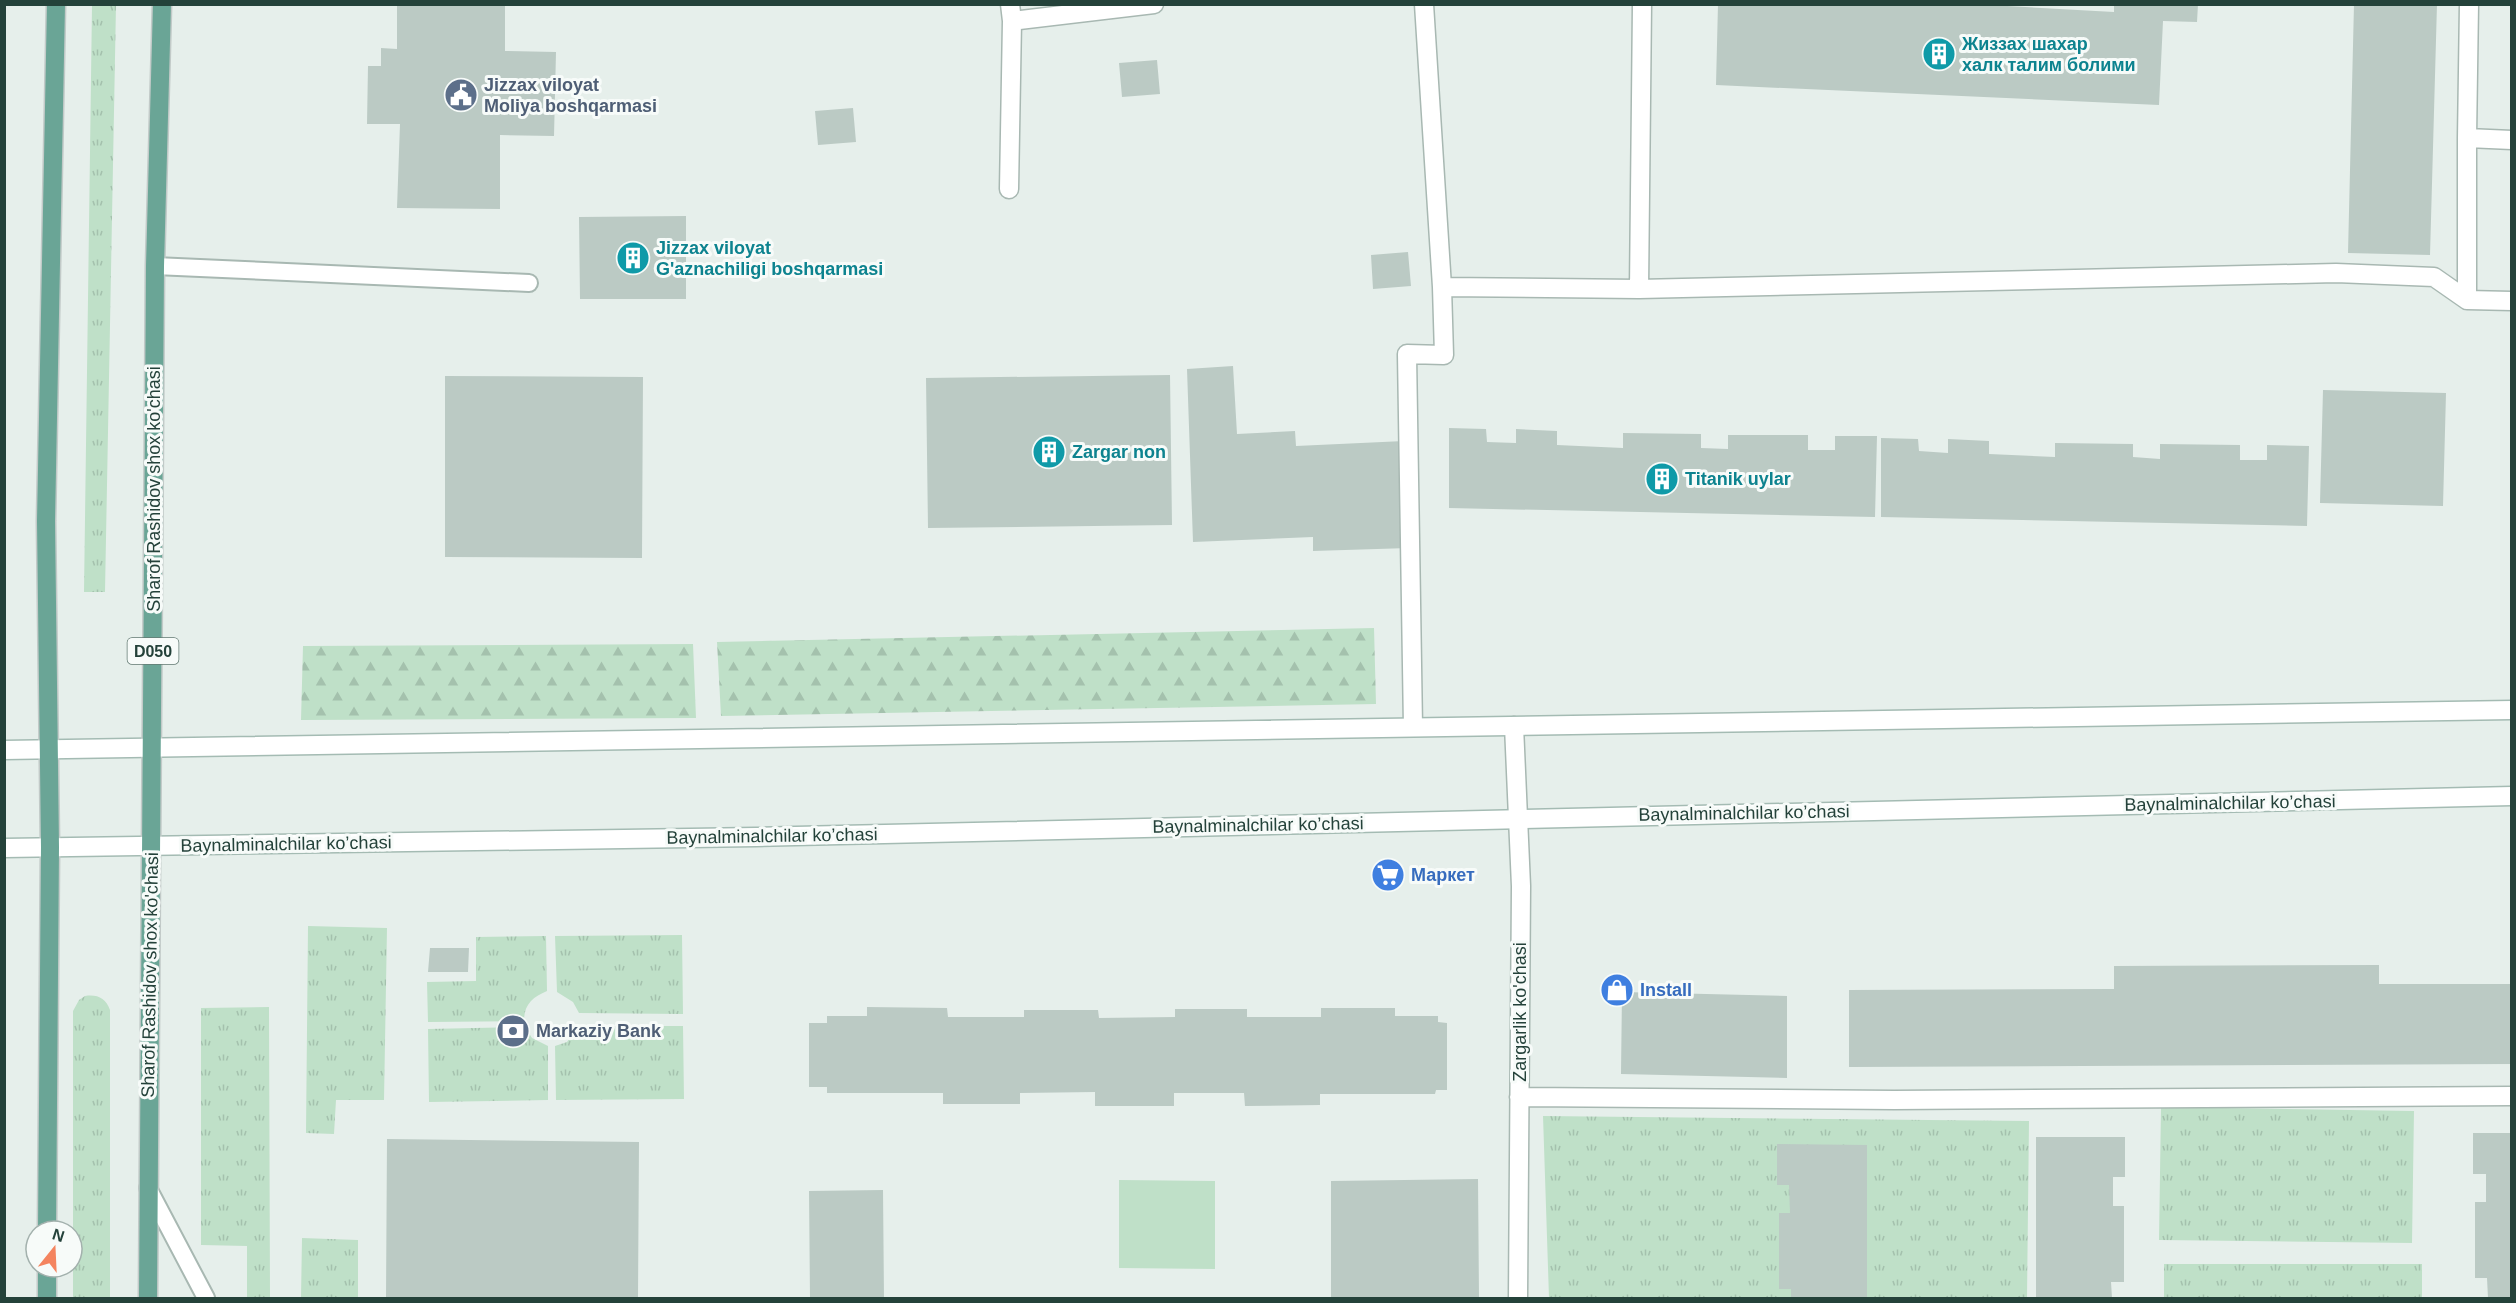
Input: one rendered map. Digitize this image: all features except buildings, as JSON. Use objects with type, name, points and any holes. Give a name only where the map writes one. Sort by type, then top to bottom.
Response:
[{"type":"main road","points":[[47,1219],[50,848],[46,521],[56,4]]},
{"type":"main road","name":"Sharof Rashidov shox ko'chasi","points":[[148,1299],[155,266],[162,4]]},
{"type":"main road","points":[[1009,189],[1011,13],[1154,4]]},
{"type":"main road","points":[[1413,727],[1407,354],[1444,355],[1442,287],[1424,4]]},
{"type":"main road","points":[[1639,289],[1642,4]]},
{"type":"main road","points":[[2467,300],[2469,4]]},
{"type":"main road","points":[[2467,138],[2511,140]]},
{"type":"main road","points":[[1442,287],[1639,289],[2336,273],[2433,278],[2467,300],[2511,301]]},
{"type":"main road","points":[[4,750],[2511,710]]},
{"type":"main road","name":"Zargarlik ko'chasi","points":[[1515,726],[1521,886],[1518,1299]]},
{"type":"main road","name":"Baynalminalchilar ko’chasi","points":[[4,848],[744,837],[2511,796]]},
{"type":"main road","points":[[1519,1097],[1894,1100],[2511,1096]]},
{"type":"main road","points":[[47,1279],[47,1299]]},
{"type":"lane","points":[[155,266],[529,283]]},
{"type":"lane","points":[[147,1186],[206,1299]]},
{"type":"green space","points":[[92,5],[116,5],[105,592],[84,592]]},
{"type":"green space","points":[[1374,628],[1376,704],[721,716],[717,642]]},
{"type":"green space","points":[[693,644],[696,718],[301,720],[303,646]]},
{"type":"green space","points":[[308,926],[387,928],[384,1100],[336,1100],[334,1134],[306,1133]]},
{"type":"green space","points":[[682,935],[683,1014],[579,1013],[573,1002],[557,992],[555,936]]},
{"type":"green space","points":[[546,936],[547,991],[530,1002],[524,1015],[524,1021],[428,1022],[427,982],[476,981],[476,937]]},
{"type":"green space","points":[[85,996],[100,998],[106,1002],[110,1010],[110,1298],[73,1298],[73,1279],[84,1279],[84,1219],[73,1219],[73,1011],[79,1000]]},
{"type":"green space","points":[[269,1007],[270,1298],[247,1298],[247,1246],[201,1245],[201,1008]]},
{"type":"green space","points":[[578,1026],[683,1026],[684,1099],[556,1100],[555,1046],[567,1042]]},
{"type":"green space","points":[[525,1027],[532,1038],[548,1046],[548,1100],[429,1102],[428,1029]]},
{"type":"green space","points":[[2161,1107],[2414,1111],[2412,1243],[2159,1240]]},
{"type":"green space","points":[[1543,1116],[2029,1121],[2027,1298],[1549,1298]]},
{"type":"green space","points":[[1119,1180],[1215,1181],[1215,1269],[1119,1268]]},
{"type":"green space","points":[[302,1238],[358,1240],[358,1298],[301,1298]]},
{"type":"green space","points":[[2164,1264],[2422,1264],[2422,1298],[2164,1298]]},
{"type":"place","name":"Жиззах шахар халк талим болими","points":[[1939,54]]},
{"type":"place","name":"Jizzax viloyat Moliya boshqarmasi","points":[[461,95]]},
{"type":"place","name":"Jizzax viloyat G'aznachiligi boshqarmasi","points":[[633,258]]},
{"type":"place","name":"Zargar non","points":[[1049,452]]},
{"type":"place","name":"Titanik uylar","points":[[1662,479]]},
{"type":"place","name":"Маркет","points":[[1388,875]]},
{"type":"place","name":"Install","points":[[1617,990]]},
{"type":"place","name":"Markaziy Bank","points":[[513,1031]]}]
